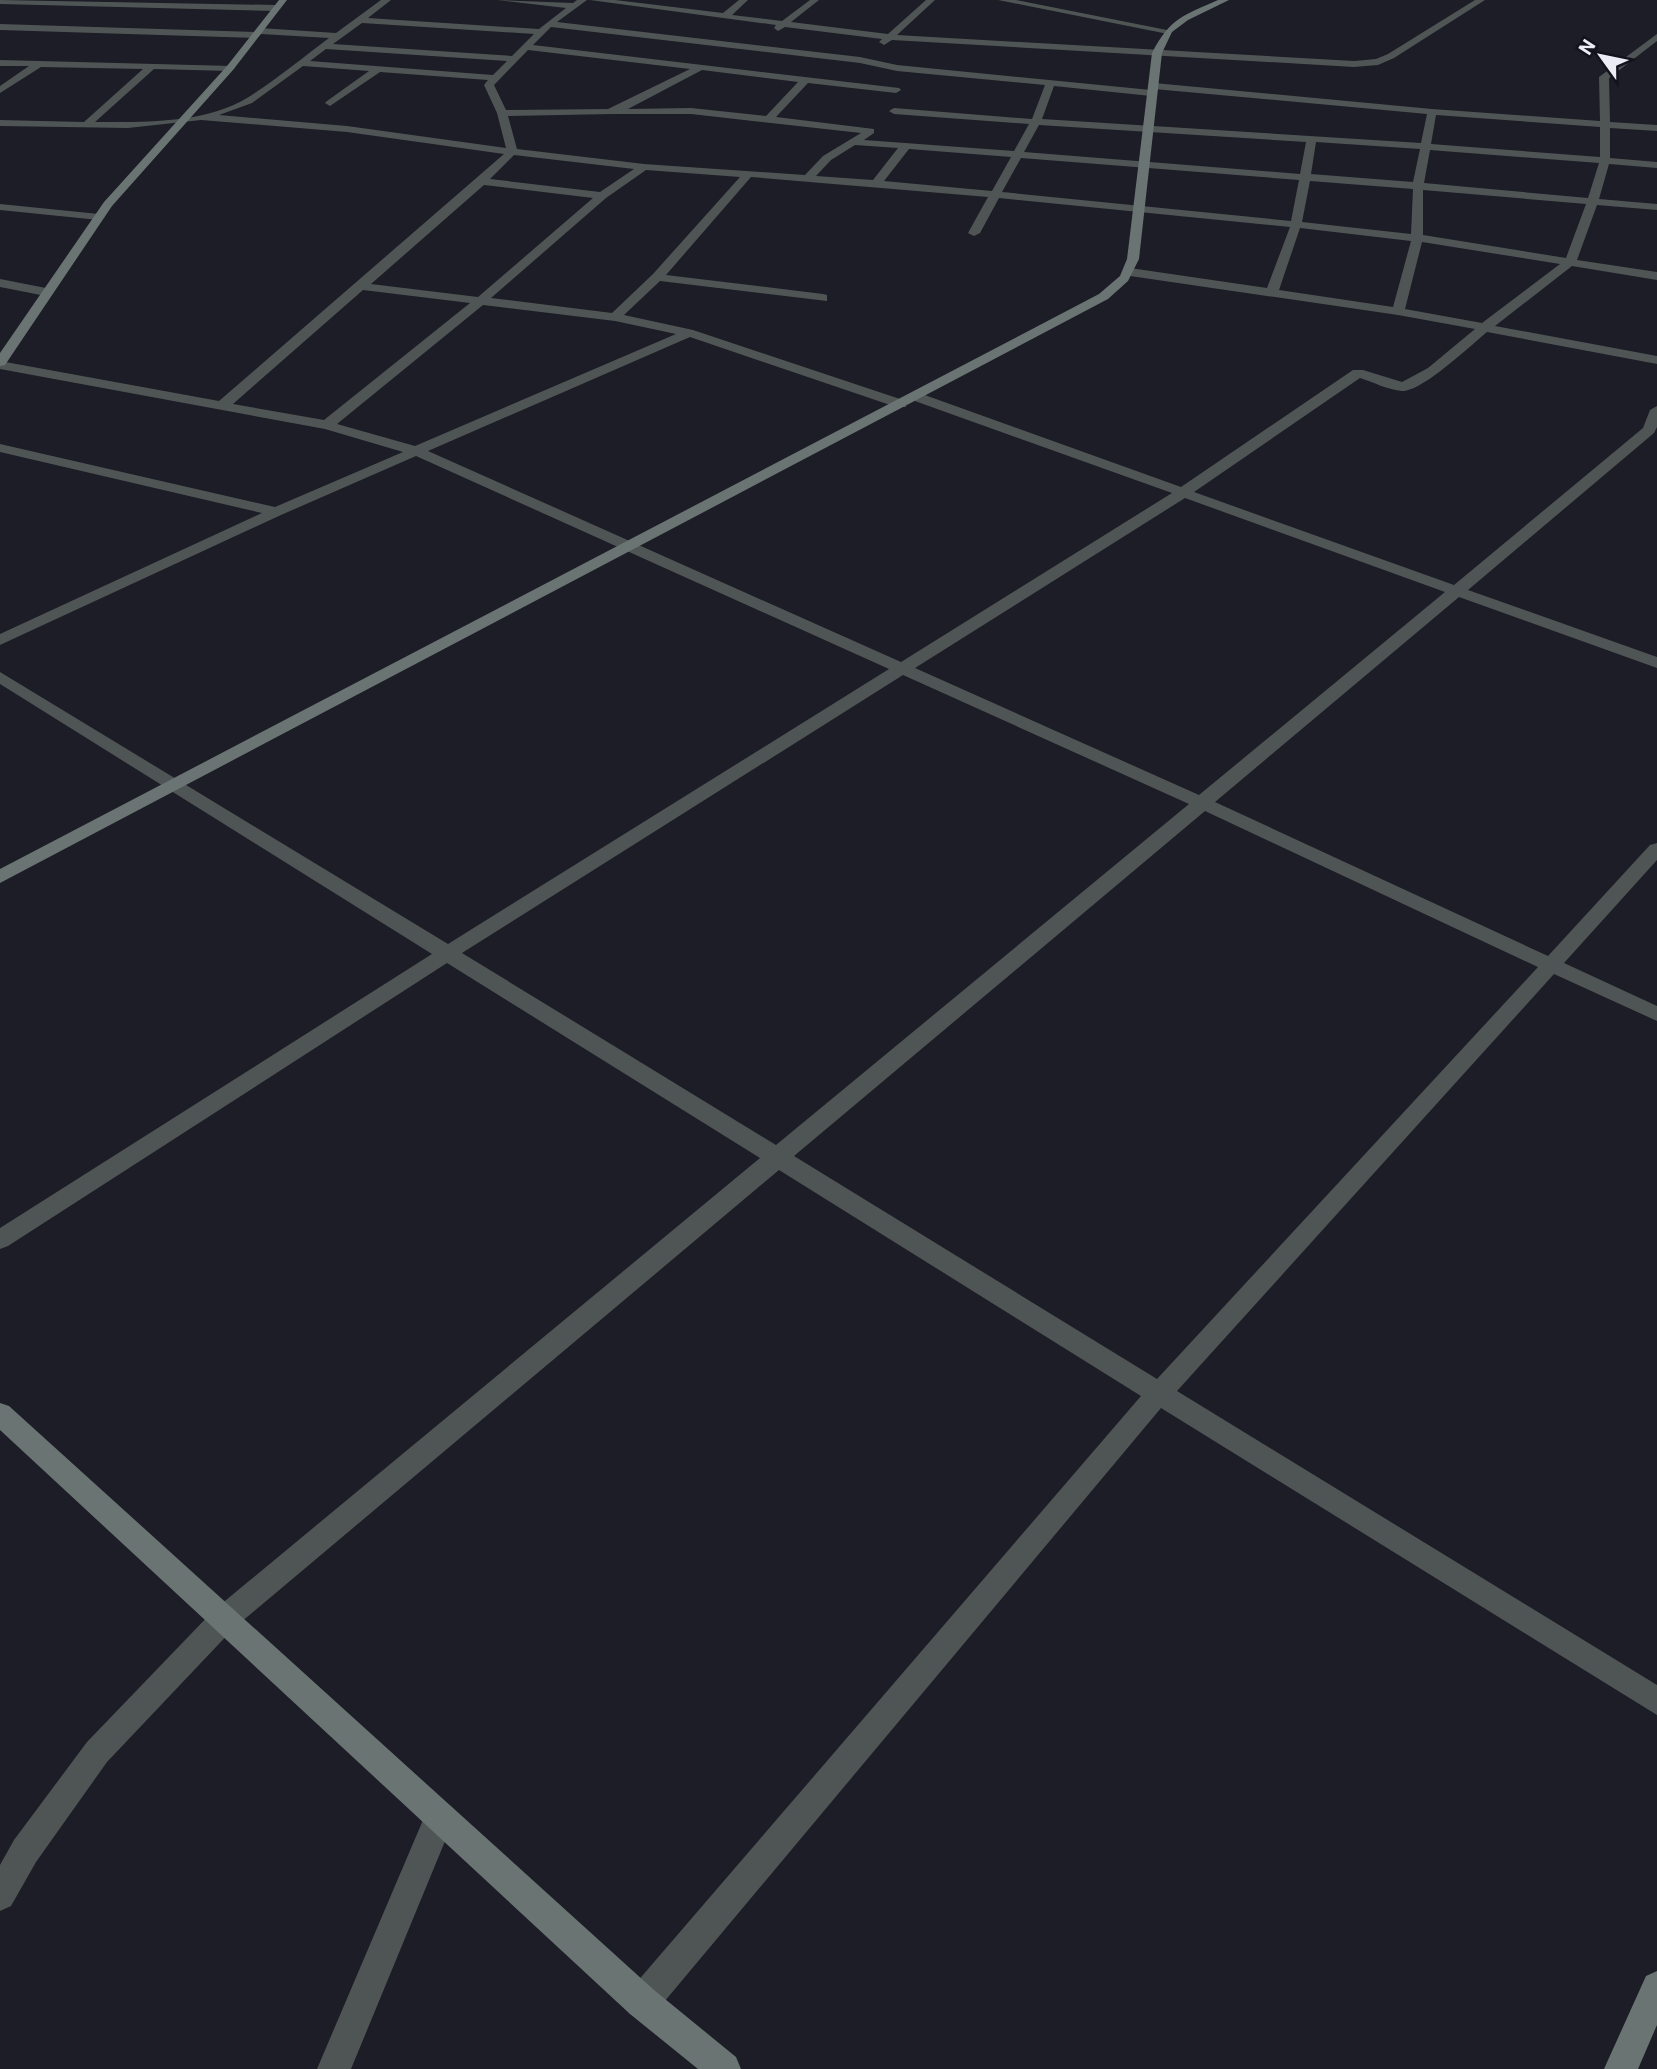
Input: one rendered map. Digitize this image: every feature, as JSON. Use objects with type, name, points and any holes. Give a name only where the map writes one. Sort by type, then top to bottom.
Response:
[{"type":"street","points":[[0,124],[179,122],[226,111],[249,101],[387,0]]},
{"type":"street","points":[[500,0],[579,3]]},
{"type":"street","points":[[594,0],[890,37],[1354,64],[1378,62],[1481,0]]},
{"type":"street","points":[[654,8],[666,0]]},
{"type":"street","points":[[724,17],[744,0]]},
{"type":"street","points":[[608,112],[620,109],[783,25],[815,0]]},
{"type":"street","points":[[880,45],[931,0]]},
{"type":"street","points":[[1002,0],[1168,31]]},
{"type":"street","points":[[0,877],[1097,301],[1120,284],[1130,272],[1157,52],[1168,31],[1185,18],[1225,0]]},
{"type":"street","points":[[0,1],[279,4]]},
{"type":"street","points":[[512,152],[502,113],[489,85],[545,28],[579,3]]},
{"type":"street","points":[[279,4],[230,68],[179,122],[99,217],[0,364],[327,425],[416,451],[903,667],[1657,1014]]},
{"type":"street","points":[[360,20],[545,28],[744,46],[860,60],[897,68],[1051,83],[1657,128]]},
{"type":"street","points":[[3,29],[337,36]]},
{"type":"street","points":[[0,1240],[448,953],[1181,494],[1358,373],[1403,387],[1433,371],[1570,262],[1605,160],[1602,124],[1604,77],[1657,37]]},
{"type":"street","points":[[325,46],[512,59]]},
{"type":"street","points":[[525,47],[896,90]]},
{"type":"street","points":[[860,60],[870,53]]},
{"type":"street","points":[[0,63],[230,68]]},
{"type":"street","points":[[0,90],[39,64]]},
{"type":"street","points":[[299,64],[494,78]]},
{"type":"street","points":[[88,123],[151,67]]},
{"type":"street","points":[[808,178],[827,158],[855,142],[882,121],[896,90],[897,68]]},
{"type":"street","points":[[330,103],[378,69]]},
{"type":"street","points":[[770,118],[805,80]]},
{"type":"street","points":[[975,233],[1035,123],[1051,83]]},
{"type":"street","points":[[502,113],[691,111],[770,118],[1035,123],[1312,138],[1657,165]]},
{"type":"street","points":[[1398,311],[1417,239],[1418,186],[1432,112]]},
{"type":"street","points":[[201,117],[347,129],[644,167],[1140,206],[1417,239],[1657,276]]},
{"type":"street","points":[[1272,292],[1296,225],[1312,138]]},
{"type":"street","points":[[855,142],[1657,207]]},
{"type":"street","points":[[876,184],[905,147]]},
{"type":"street","points":[[223,405],[512,152]]},
{"type":"street","points":[[327,425],[480,301],[602,196],[644,167]]},
{"type":"street","points":[[615,317],[657,277],[748,174]]},
{"type":"street","points":[[482,181],[602,196]]},
{"type":"street","points":[[1,208],[99,217]]},
{"type":"street","points":[[1130,272],[1398,311],[1657,360]]},
{"type":"street","points":[[657,277],[823,298]]},
{"type":"street","points":[[0,283],[46,292]]},
{"type":"street","points":[[361,286],[615,317],[689,333],[901,404]]},
{"type":"street","points":[[0,640],[276,512],[689,333]]},
{"type":"street","points":[[917,397],[1657,663]]},
{"type":"street","points":[[0,1895],[25,1851],[97,1752],[224,1619],[1456,590],[1653,431],[1657,410]]},
{"type":"street","points":[[0,448],[276,512]]},
{"type":"street","points":[[0,677],[1657,1701]]},
{"type":"street","points":[[642,2002],[1159,1393],[1657,849]]},
{"type":"street","points":[[0,1414],[642,2002],[724,2069]]},
{"type":"street","points":[[334,2069],[440,1817]]},
{"type":"street","points":[[1621,2069],[1657,1987]]}]
